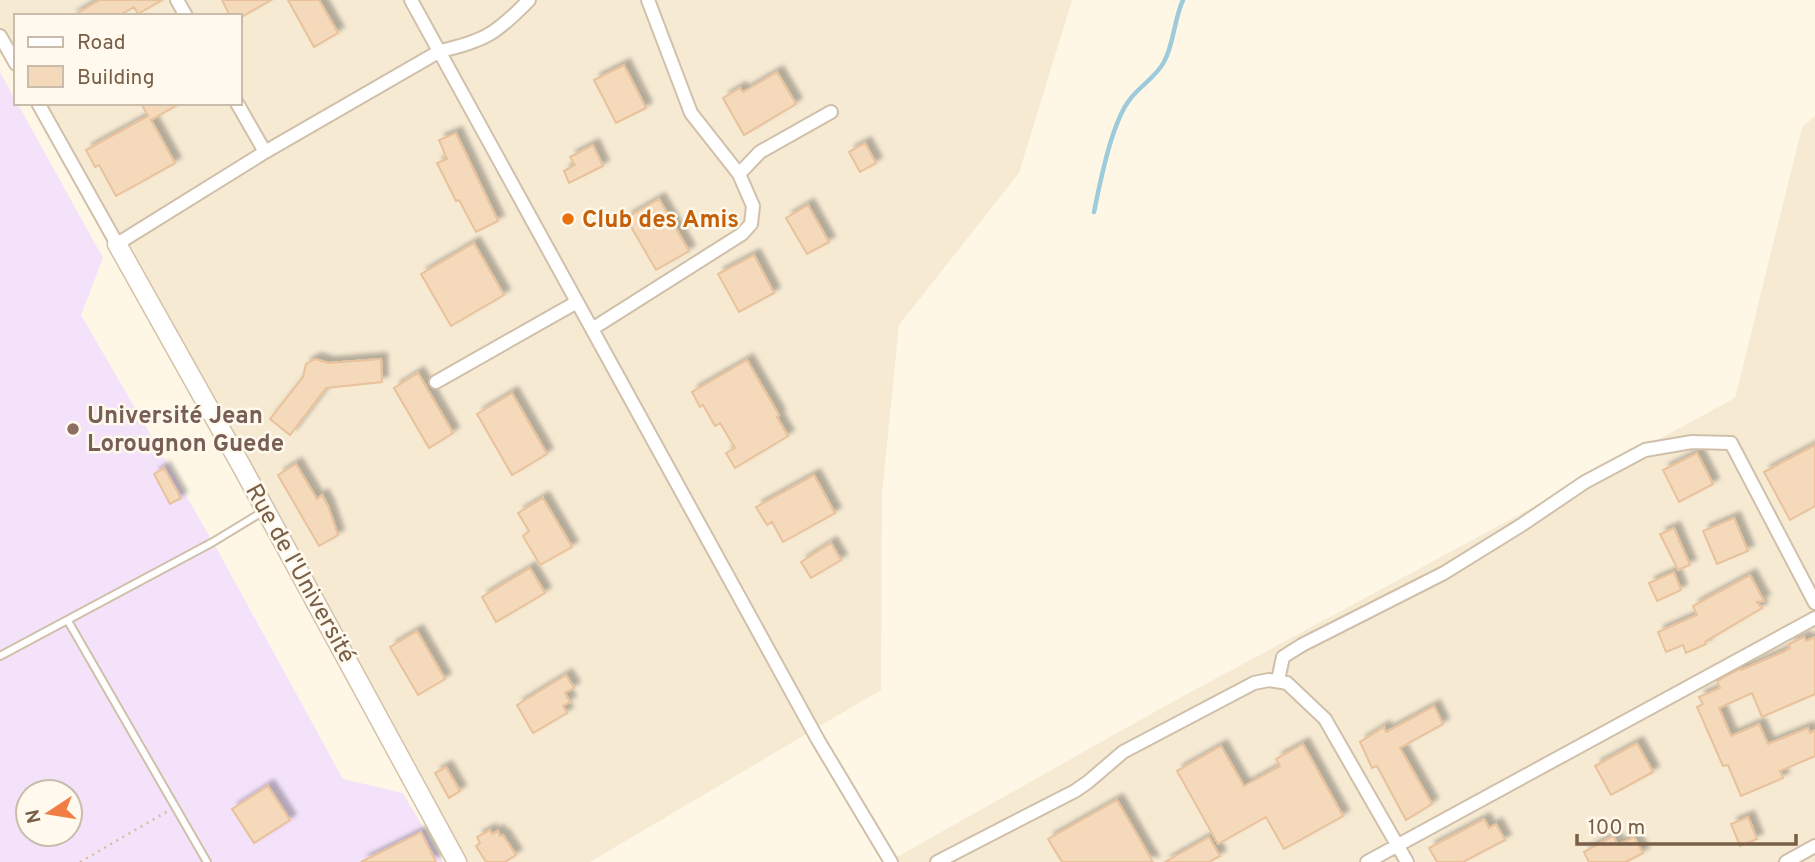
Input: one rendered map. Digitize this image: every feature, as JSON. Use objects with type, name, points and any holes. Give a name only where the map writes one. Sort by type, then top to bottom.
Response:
[{"type":"street","points":[[411,0],[818,740],[891,862]]},
{"type":"street","points":[[117,244],[265,152],[440,51],[472,44],[503,27],[529,0]]},
{"type":"street","points":[[592,329],[742,234],[751,224],[753,206],[740,174],[691,113],[648,0]]},
{"type":"street","points":[[0,36],[14,60]]},
{"type":"street","name":"Rue de l'Université","points":[[38,105],[266,510],[457,862]]},
{"type":"street","points":[[238,105],[265,152]]},
{"type":"street","points":[[740,174],[760,152],[831,112]]},
{"type":"street","points":[[436,382],[576,302]]},
{"type":"street","points":[[1278,680],[1283,657],[1302,645],[1444,573],[1585,482],[1645,450],[1668,445],[1731,443],[1815,603]]},
{"type":"street","points":[[1367,862],[1815,618]]},
{"type":"street","points":[[937,862],[1075,791],[1123,752],[1254,683],[1278,680],[1287,683],[1325,719],[1407,862]]},
{"type":"street","points":[[1786,862],[1815,846]]},
{"type":"lane","points":[[0,656],[213,542],[266,510]]},
{"type":"lane","points":[[68,621],[207,862]]},
{"type":"path","points":[[80,862],[176,807]]},
{"type":"shaded area","points":[[0,0],[1072,0],[1019,173],[899,325],[882,494],[881,690],[590,862],[455,862],[37,105],[242,105],[242,14],[14,14],[14,65],[0,41]]},
{"type":"shaded area","name":"Université Jean Lorougnon Guede","points":[[0,72],[14,97],[14,105],[18,105],[103,258],[81,315],[213,542],[343,779],[403,793],[443,862],[0,862]]},
{"type":"shaded area","points":[[1815,116],[1815,862],[888,862],[1165,706],[1735,398],[1802,127]]},
{"type":"building","points":[[100,0],[162,0],[138,14],[134,7],[122,14],[76,14]]},
{"type":"building","points":[[222,0],[271,0],[243,16],[229,14]]},
{"type":"building","points":[[288,0],[319,0],[338,33],[314,47]]},
{"type":"building","points":[[624,65],[646,108],[616,123],[594,80]]},
{"type":"building","points":[[777,72],[796,104],[744,135],[723,98],[740,88],[743,92]]},
{"type":"building","points":[[142,105],[177,105],[151,120],[175,163],[116,196],[99,165],[95,167],[86,150],[148,116]]},
{"type":"building","points":[[456,133],[498,221],[476,232],[459,200],[456,201],[437,163],[447,159],[439,140]]},
{"type":"building","points":[[865,143],[876,163],[860,172],[849,152]]},
{"type":"building","points":[[593,145],[603,166],[569,183],[564,171],[575,165],[570,157]]},
{"type":"building","points":[[659,199],[689,251],[656,270],[626,218]]},
{"type":"building","points":[[808,205],[829,242],[807,254],[786,218]]},
{"type":"building","points":[[474,243],[504,295],[451,326],[421,274]]},
{"type":"building","points":[[754,255],[774,293],[739,312],[718,274]]},
{"type":"building","points":[[315,359],[328,363],[381,359],[382,382],[326,388],[290,435],[270,419],[303,377],[306,364]]},
{"type":"building","points":[[747,360],[788,436],[735,468],[726,453],[735,448],[720,423],[715,426],[692,392]]},
{"type":"building","points":[[418,373],[453,433],[429,448],[394,388]]},
{"type":"building","points":[[512,393],[547,454],[512,475],[477,414]]},
{"type":"building","points":[[1815,445],[1815,506],[1790,520],[1764,472]]},
{"type":"building","points":[[1697,453],[1713,484],[1679,502],[1663,470]]},
{"type":"building","points":[[296,464],[317,499],[322,495],[338,535],[319,546],[278,475]]},
{"type":"building","points":[[164,468],[181,498],[170,504],[154,474]]},
{"type":"building","points":[[814,475],[835,513],[783,542],[772,522],[767,525],[756,507]]},
{"type":"building","points":[[543,498],[572,547],[540,565],[523,536],[529,531],[518,513]]},
{"type":"building","points":[[1734,518],[1748,551],[1717,564],[1703,531]]},
{"type":"building","points":[[1674,528],[1690,565],[1678,570],[1660,534]]},
{"type":"building","points":[[831,543],[841,560],[811,578],[801,562]]},
{"type":"building","points":[[530,568],[545,593],[496,622],[482,597]]},
{"type":"building","points":[[1674,572],[1681,590],[1657,601],[1649,583]]},
{"type":"building","points":[[1750,575],[1764,601],[1757,602],[1762,608],[1705,642],[1706,644],[1686,653],[1683,645],[1666,652],[1658,632],[1697,615],[1693,606]]},
{"type":"building","points":[[417,631],[445,679],[418,695],[390,647]]},
{"type":"building","points":[[1804,637],[1806,641],[1815,637],[1815,694],[1762,717],[1752,693],[1719,708],[1731,736],[1759,724],[1768,744],[1808,728],[1810,733],[1815,730],[1815,756],[1780,771],[1783,778],[1741,796],[1728,765],[1723,766],[1697,707],[1703,704],[1699,697],[1720,688],[1717,681],[1741,668],[1783,652],[1790,648],[1789,644]]},
{"type":"building","points":[[566,675],[574,688],[565,693],[570,702],[563,706],[567,713],[533,733],[517,705]]},
{"type":"building","points":[[1434,706],[1443,724],[1400,748],[1432,804],[1406,820],[1377,766],[1372,768],[1360,742],[1384,727],[1386,732]]},
{"type":"building","points":[[1637,743],[1653,772],[1611,795],[1595,766]]},
{"type":"building","points":[[1303,744],[1343,816],[1284,849],[1266,817],[1218,844],[1177,771],[1221,746],[1244,786],[1280,766],[1276,759]]},
{"type":"building","points":[[446,767],[460,791],[449,798],[435,773]]},
{"type":"building","points":[[268,786],[290,820],[254,843],[232,809]]},
{"type":"building","points":[[1117,800],[1153,862],[1062,862],[1048,839]]},
{"type":"building","points":[[1748,817],[1757,839],[1740,846],[1731,824]]},
{"type":"building","points":[[1484,819],[1489,828],[1496,824],[1505,840],[1463,862],[1437,862],[1429,848]]},
{"type":"building","points":[[490,830],[492,834],[498,831],[500,836],[503,835],[516,855],[505,862],[486,862],[476,846],[480,843],[477,837]]},
{"type":"building","points":[[421,832],[436,862],[361,862]]},
{"type":"building","points":[[1613,836],[1618,845],[1634,837],[1643,853],[1626,862],[1589,862],[1584,852]]},
{"type":"building","points":[[1209,837],[1220,856],[1209,862],[1165,862]]},
{"type":"waterway","points":[[1094,212],[1118,121],[1131,98],[1164,62],[1183,0]]},
{"type":"place","name":"Club des Amis","points":[[568,219]]},
{"type":"place","name":"Université Jean Lorougnon Guede","points":[[73,429]]}]
